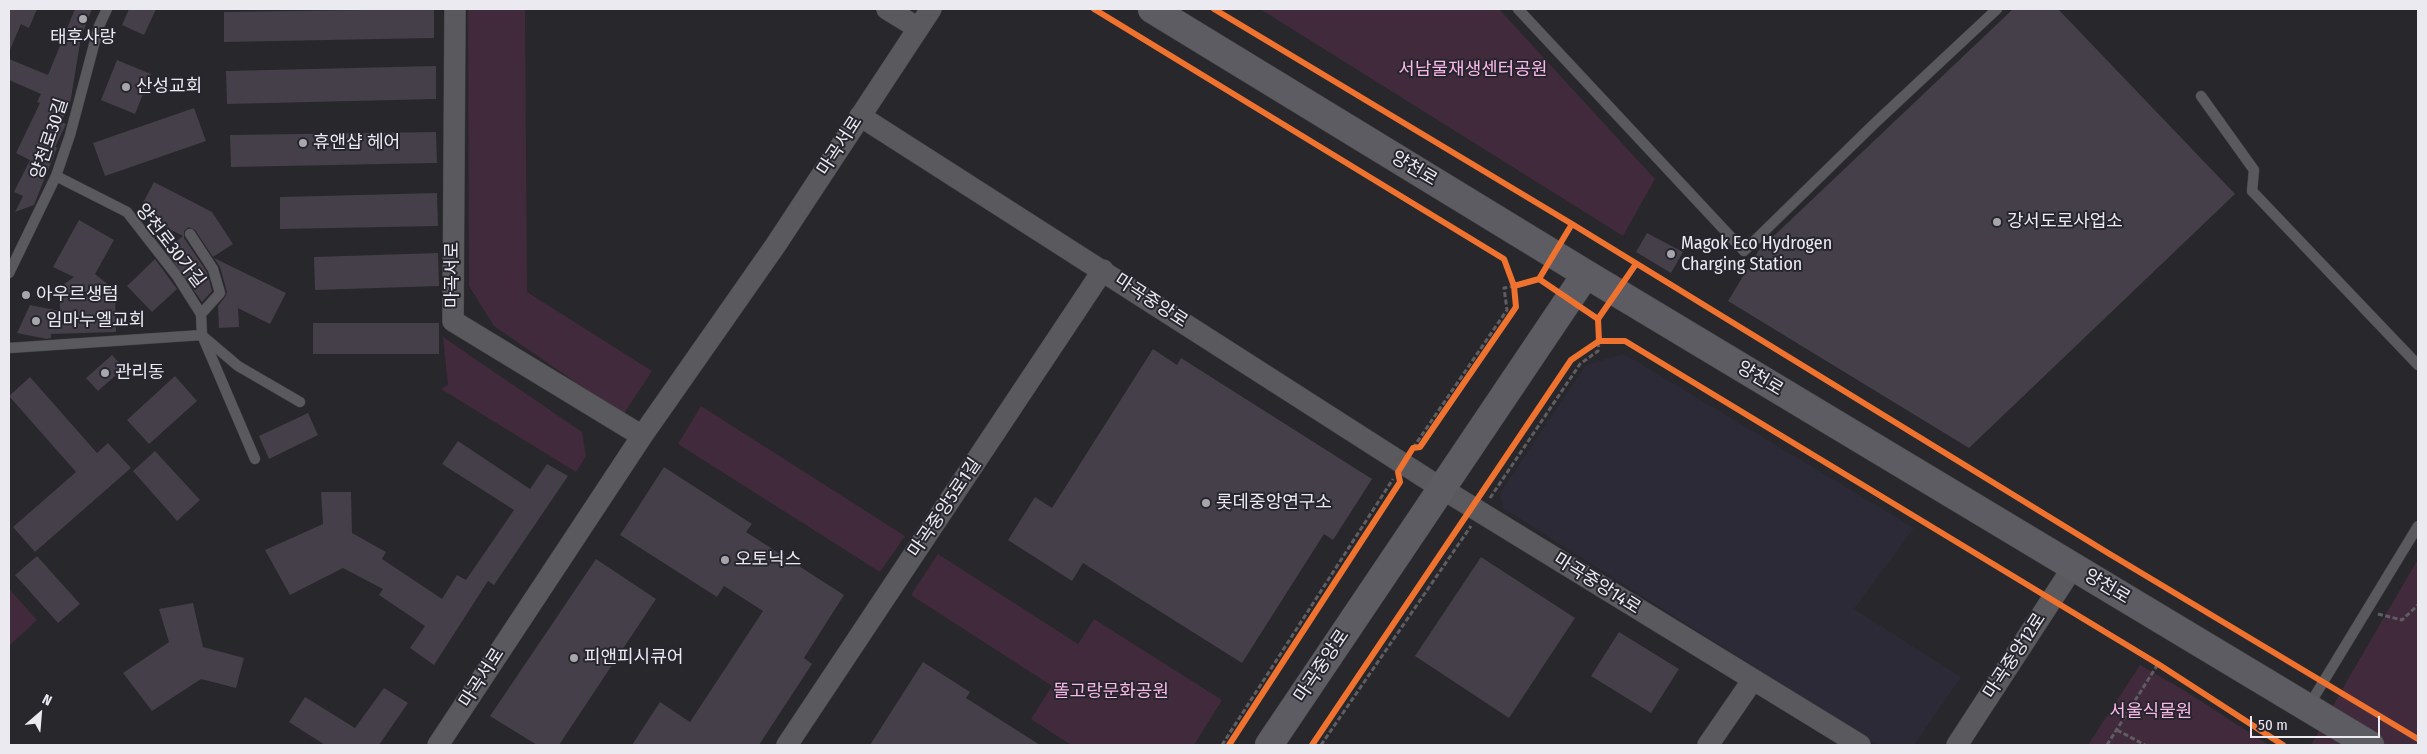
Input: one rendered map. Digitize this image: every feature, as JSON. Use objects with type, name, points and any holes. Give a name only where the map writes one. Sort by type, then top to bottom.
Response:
[{"type":"main road","name":"양천로","points":[[1152,9],[1586,274],[2370,745]]},
{"type":"main road","name":"마곡중앙로","points":[[1269,745],[1586,274]]},
{"type":"street","name":"마곡서로","points":[[455,9],[453,320],[642,436]]},
{"type":"street","points":[[887,9],[918,28]]},
{"type":"street","name":"마곡서로","points":[[448,742],[642,436],[775,246],[931,9]]},
{"type":"street","name":"마곡중앙로","points":[[860,116],[1405,461],[1441,488]]},
{"type":"street","name":"마곡중앙5로1길","points":[[787,745],[1103,270]]},
{"type":"street","name":"마곡중앙14로","points":[[1441,488],[1752,681],[1860,745]]},
{"type":"street","name":"마곡중앙12로","points":[[1957,745],[2073,567]]},
{"type":"street","points":[[1708,745],[1752,681]]},
{"type":"lane","name":"양천로30길","points":[[9,273],[56,176],[70,135],[99,26],[107,9]]},
{"type":"lane","points":[[1518,9],[1744,251],[1874,124],[1998,9]]},
{"type":"lane","points":[[2202,96],[2254,170],[2252,191],[2418,365]]},
{"type":"lane","name":"양천로30가길","points":[[56,176],[127,212],[177,276],[200,314],[202,335],[255,459]]},
{"type":"lane","name":"양천로30가길","points":[[190,234],[214,269],[220,293],[200,314]]},
{"type":"lane","points":[[9,348],[202,335],[238,366],[300,402]]},
{"type":"lane","points":[[2307,708],[2418,526]]},
{"type":"path","points":[[1222,745],[1405,461],[1507,310],[1504,288],[1516,288],[1510,277]]},
{"type":"path","points":[[1229,745],[1400,482],[1405,461],[1420,447],[1516,307]]},
{"type":"path","points":[[1598,337],[1607,341]]},
{"type":"path","points":[[1592,346],[1598,337]]},
{"type":"path","points":[[1321,745],[1580,364],[1598,351],[1598,337]]},
{"type":"path","points":[[2368,608],[2382,617],[2402,620],[2418,605]]},
{"type":"path","points":[[2150,659],[2166,669]]},
{"type":"path","points":[[2107,745],[2158,664]]},
{"type":"path","points":[[1312,745],[1356,680]]},
{"type":"path","points":[[2117,730],[2145,745]]},
{"type":"shaded area","points":[[1624,354],[1914,528],[1854,609],[1961,677],[1914,745],[1878,745],[1503,508],[1500,493],[1586,365]]},
{"type":"green space","points":[[468,9],[525,9],[527,292],[652,371],[623,415],[494,326],[469,286]]},
{"type":"green space","name":"서남물재생센터공원","points":[[1260,9],[1499,9],[1655,179],[1623,236]]},
{"type":"green space","points":[[443,337],[582,432],[586,456],[576,472],[441,389],[448,385]]},
{"type":"green space","points":[[701,406],[905,536],[880,572],[678,444]]},
{"type":"green space","name":"똘고랑문화공원","points":[[938,554],[1078,644],[1094,619],[1222,700],[1194,745],[1071,745],[1031,719],[1052,686],[911,595]]},
{"type":"green space","points":[[2418,559],[2418,745],[2311,745],[2348,679]]},
{"type":"green space","points":[[9,591],[37,620],[9,646]]},
{"type":"green space","name":"서울식물원","points":[[2140,665],[2182,689],[2269,745],[2088,745]]},
{"type":"building","points":[[9,9],[37,9],[29,28],[21,24],[9,52]]},
{"type":"building","points":[[75,9],[92,9],[81,37],[70,104],[61,122],[66,124],[55,147],[57,148],[34,205],[15,212],[23,196],[14,192],[30,160],[16,153],[40,103],[37,102],[41,94],[9,80],[9,59],[48,75]]},
{"type":"building","points":[[129,9],[156,9],[144,35],[122,25]]},
{"type":"building","points":[[434,9],[434,38],[224,42],[224,12]]},
{"type":"building","name":"강서도로사업소","points":[[2013,9],[2058,9],[2235,194],[1969,448],[1728,301],[1759,250]]},
{"type":"building","name":"산성교회","points":[[117,60],[151,74],[135,114],[101,100]]},
{"type":"building","points":[[436,66],[436,99],[227,104],[226,71]]},
{"type":"building","points":[[194,108],[206,141],[105,176],[93,143]]},
{"type":"building","points":[[436,132],[437,163],[231,167],[230,135]]},
{"type":"building","points":[[154,182],[212,212],[233,244],[213,257],[195,230],[189,227],[184,231],[184,238],[207,272],[212,291],[202,302],[165,250],[183,236],[152,220],[156,210],[143,203]]},
{"type":"building","points":[[437,193],[438,226],[280,229],[280,197]]},
{"type":"building","points":[[79,220],[114,240],[95,274],[115,290],[116,332],[51,334],[51,338],[47,339],[17,333],[30,305],[60,311],[60,287],[74,277],[53,267]]},
{"type":"building","name":"Magok Eco Hydrogen Charging Station","points":[[1647,233],[1683,252],[1671,273],[1636,252]]},
{"type":"building","points":[[438,253],[439,286],[315,290],[314,257]]},
{"type":"building","points":[[214,258],[286,293],[270,324],[238,308],[239,327],[219,328],[218,306],[227,292],[220,267]]},
{"type":"building","points":[[155,259],[177,289],[152,312],[127,286]]},
{"type":"building","points":[[313,323],[439,323],[439,354],[313,354]]},
{"type":"building","name":"롯데중앙연구소","points":[[1153,349],[1177,365],[1181,358],[1372,479],[1333,540],[1324,534],[1242,663],[1083,563],[1072,581],[1008,540],[1035,497],[1052,508]]},
{"type":"building","name":"관리동","points":[[112,355],[124,368],[98,391],[86,378]]},
{"type":"building","points":[[175,376],[197,401],[149,444],[127,420]]},
{"type":"building","points":[[30,377],[97,453],[108,443],[131,468],[35,552],[13,527],[76,472],[9,396]]},
{"type":"building","points":[[308,413],[318,435],[269,459],[259,436]]},
{"type":"building","points":[[458,441],[530,489],[547,464],[568,476],[494,585],[488,581],[434,665],[410,648],[425,626],[379,595],[383,589],[343,568],[290,595],[265,550],[323,524],[321,492],[351,492],[352,533],[386,552],[382,559],[442,599],[457,575],[466,580],[514,510],[442,464]]},
{"type":"building","points":[[155,451],[200,500],[177,521],[133,471]]},
{"type":"building","points":[[664,467],[752,524],[746,532],[844,595],[804,658],[812,664],[759,745],[632,745],[660,702],[690,722],[763,611],[724,586],[717,597],[620,535]]},
{"type":"building","points":[[37,556],[80,604],[58,623],[15,575]]},
{"type":"building","points":[[1481,557],[1575,618],[1509,718],[1415,656]]},
{"type":"building","name":"피앤피시큐어","points":[[596,559],[656,599],[559,745],[537,745],[490,716]]},
{"type":"building","points":[[193,603],[203,647],[244,658],[236,688],[201,679],[152,711],[123,673],[169,642],[159,609]]},
{"type":"building","points":[[1619,632],[1679,669],[1651,713],[1591,676]]},
{"type":"building","points":[[923,662],[970,692],[966,698],[1040,745],[870,745]]},
{"type":"building","points":[[384,688],[408,703],[379,745],[325,745],[289,722],[305,697],[355,728]]},
{"type":"cycle path","points":[[1094,9],[1504,259],[1514,286],[1516,307],[1420,447],[1413,448],[1398,472],[1400,482],[1229,745]]},
{"type":"cycle path","points":[[1214,9],[1572,224],[2108,553],[2418,739]]},
{"type":"cycle path","points":[[1539,279],[1572,224]]},
{"type":"cycle path","points":[[1598,319],[1636,264]]},
{"type":"cycle path","points":[[1514,286],[1539,279],[1598,319],[1599,341]]},
{"type":"cycle path","points":[[1312,745],[1571,360],[1599,341],[1625,341],[2158,664],[2283,745]]},
{"type":"place","name":"태후사랑","points":[[83,19]]},
{"type":"place","name":"산성교회","points":[[126,87]]},
{"type":"place","name":"휴앤샵 헤어","points":[[303,143]]},
{"type":"place","name":"강서도로사업소","points":[[1997,222]]},
{"type":"place","name":"Magok Eco Hydrogen Charging Station","points":[[1671,254]]},
{"type":"place","name":"아우르생텀","points":[[26,295]]},
{"type":"place","name":"임마누엘교회","points":[[36,321]]},
{"type":"place","name":"관리동","points":[[105,373]]},
{"type":"place","name":"롯데중앙연구소","points":[[1206,503]]},
{"type":"place","name":"오토닉스","points":[[725,560]]},
{"type":"place","name":"피앤피시큐어","points":[[574,658]]}]
